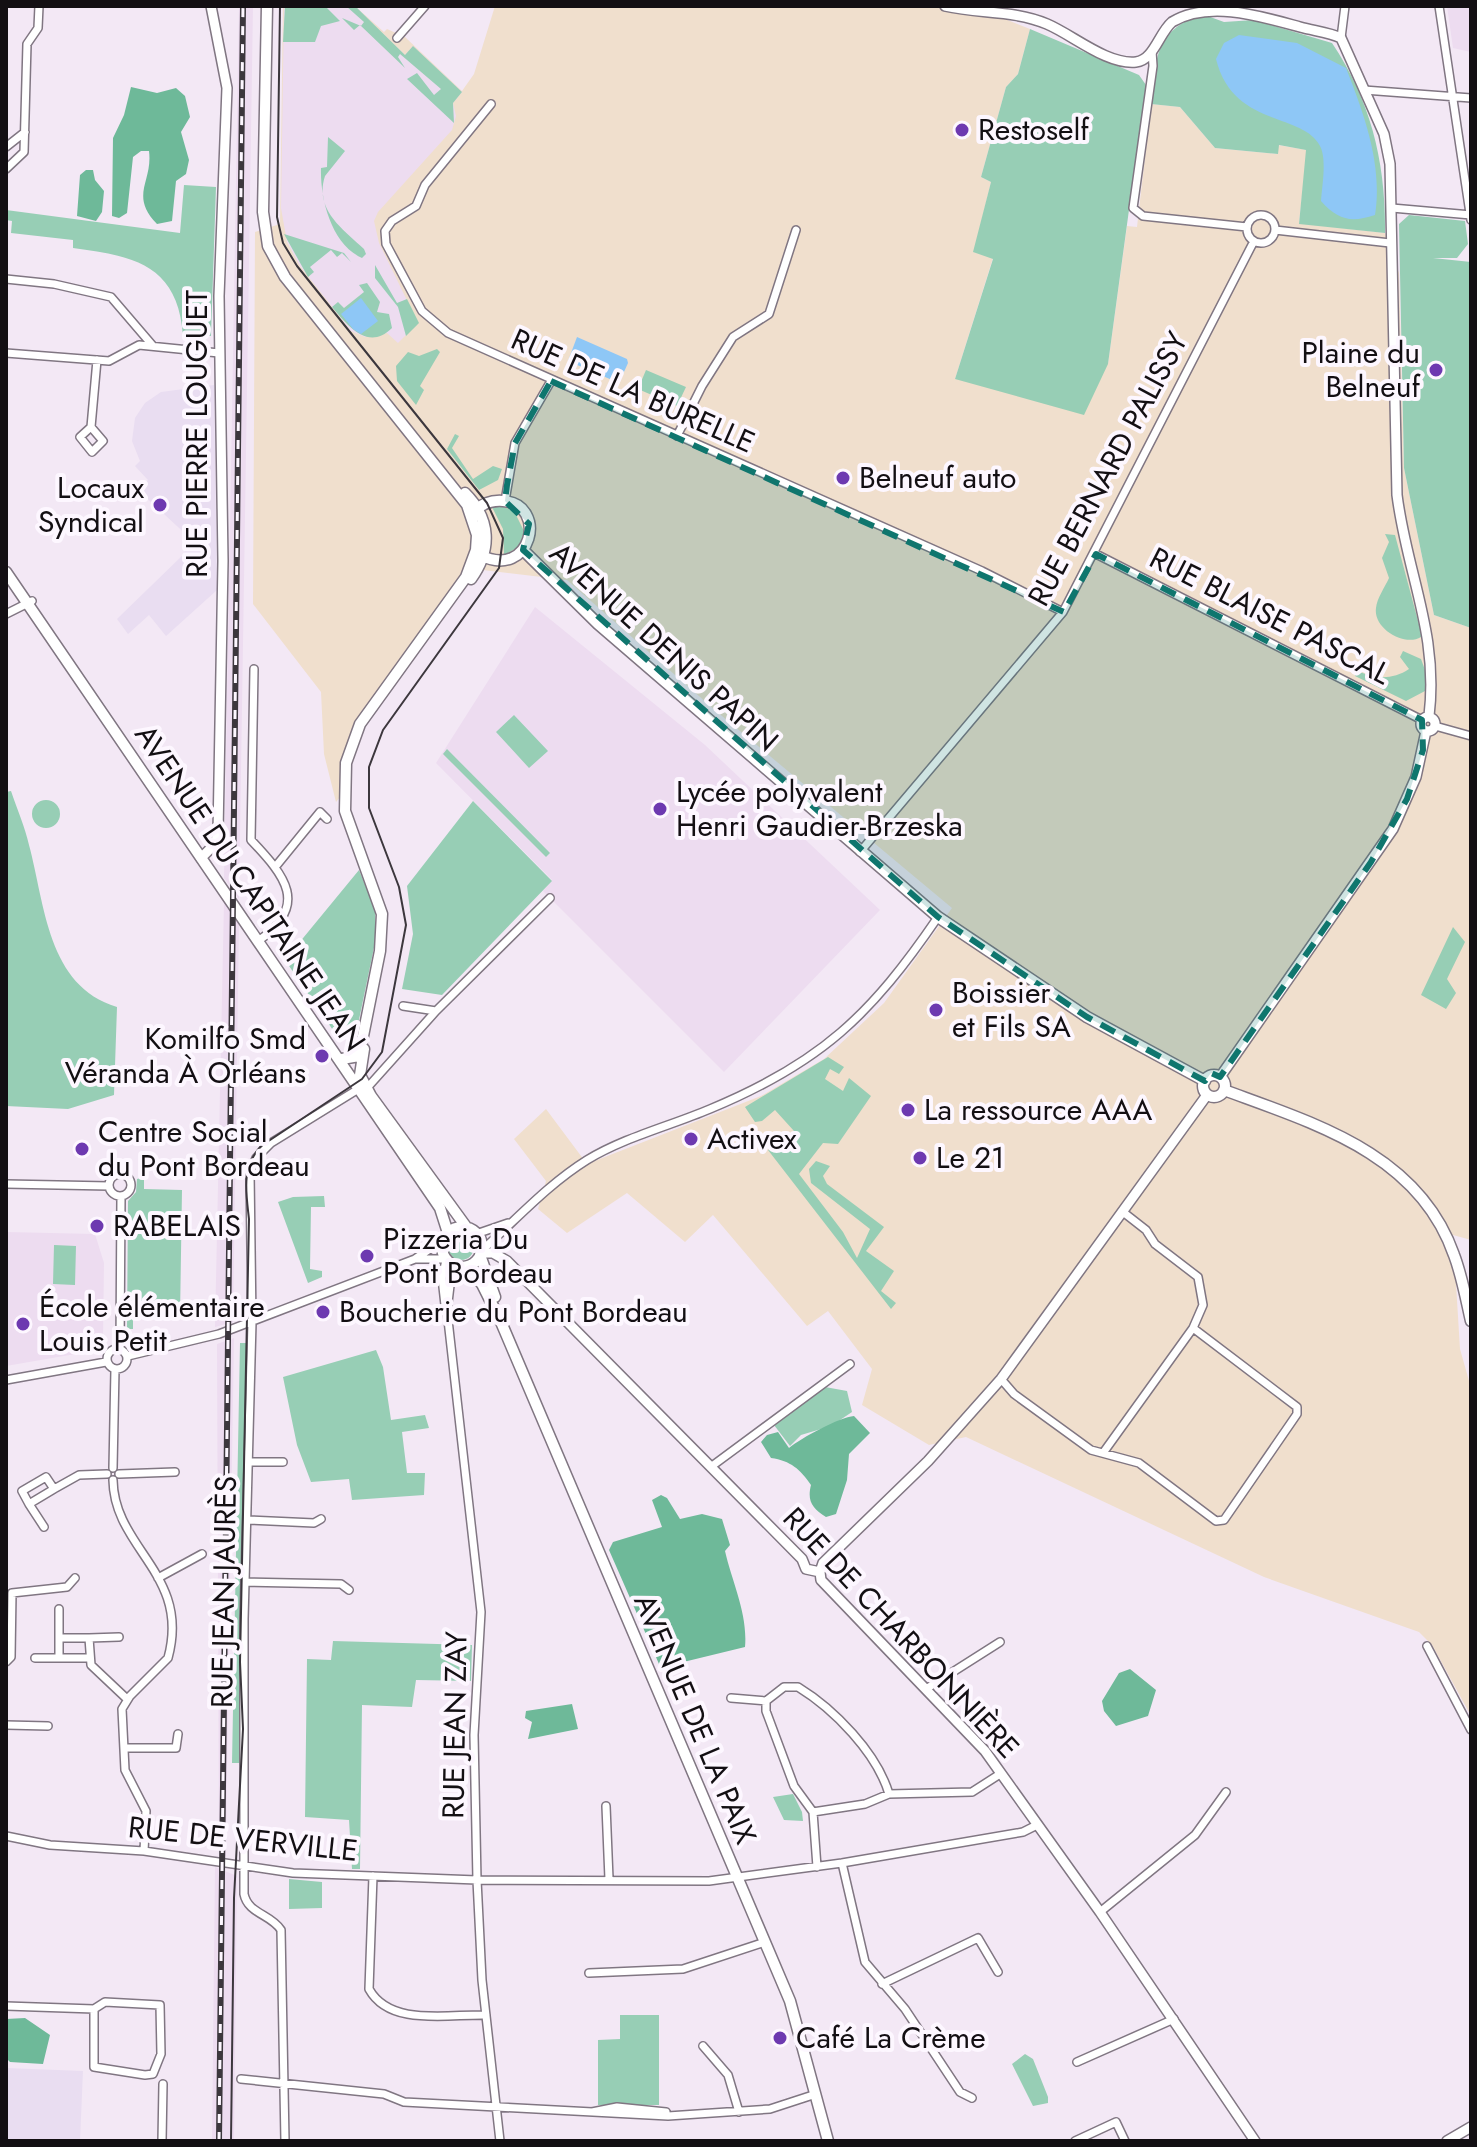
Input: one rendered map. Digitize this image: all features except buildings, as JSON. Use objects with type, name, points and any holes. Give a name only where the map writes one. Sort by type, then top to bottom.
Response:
[{"type":"main road","points":[[267,6],[263,212],[268,246],[285,277],[475,510],[480,554],[360,724],[346,763],[345,811],[382,914],[380,951],[359,1056],[360,1083]]},
{"type":"main road","points":[[475,510],[505,501],[520,507],[529,524],[528,541],[523,550],[507,560],[480,554]]},
{"type":"main road","name":"AVENUE DENIS PAPIN","points":[[523,550],[598,624],[938,917],[1087,1017],[1205,1081]]},
{"type":"main road","points":[[360,1083],[385,949],[387,917],[382,894],[352,818],[350,764],[371,716],[480,554]]},
{"type":"main road","name":"AVENUE DU CAPITAINE JEAN","points":[[6,564],[259,940],[360,1083],[440,1208],[446,1260]]},
{"type":"main road","name":"AVENUE DU CAPITAINE JEAN","points":[[6,572],[30,602]]},
{"type":"main road","name":"AVENUE DU CAPITAINE JEAN","points":[[259,940],[431,1182],[472,1231]]},
{"type":"main road","points":[[342,1059],[359,1056]]},
{"type":"main road","points":[[1211,1076],[1220,1077],[1224,1090],[1217,1097],[1207,1095],[1205,1081],[1211,1076]]},
{"type":"main road","points":[[1224,1090],[1359,1144],[1402,1175],[1432,1210],[1454,1255],[1471,1321]]},
{"type":"main road","points":[[445,1236],[472,1231]]},
{"type":"main road","name":"AVENUE DE LA PAIX","points":[[472,1231],[501,1322]]},
{"type":"main road","points":[[446,1260],[463,1267],[480,1253]]},
{"type":"main road","name":"AVENUE DE LA PAIX","points":[[463,1267],[482,1284],[501,1322],[765,1942],[797,2023],[828,2141]]},
{"type":"street","points":[[6,169],[24,152],[27,44],[38,28],[39,6]]},
{"type":"street","name":"RUE PIERRE LOUGUET","points":[[202,856],[215,844],[218,826],[223,561],[219,353],[227,88],[211,6]]},
{"type":"street","points":[[397,38],[425,6]]},
{"type":"street","points":[[945,6],[1044,23],[1125,62],[1142,61],[1174,20],[1186,14],[1226,6],[1341,38]]},
{"type":"street","points":[[1345,6],[1341,38],[1384,134],[1390,164],[1391,332],[1397,495],[1402,535],[1428,628],[1425,718],[1421,726],[1471,736]]},
{"type":"street","points":[[1392,208],[1471,216],[1439,6]]},
{"type":"street","points":[[1152,51],[1151,80],[1133,208],[1137,214],[1247,227]]},
{"type":"street","points":[[1142,61],[1151,80]]},
{"type":"street","points":[[1364,90],[1471,98]]},
{"type":"street","name":"RUE DE LA BURELLE","points":[[491,104],[425,185],[416,206],[389,224],[385,239],[422,311],[436,326],[551,381],[982,571],[1063,612]]},
{"type":"street","points":[[6,147],[25,132]]},
{"type":"street","points":[[1247,227],[1253,216],[1262,214],[1270,218],[1275,230]]},
{"type":"street","points":[[1247,227],[1254,241],[1267,241],[1275,230]]},
{"type":"street","points":[[677,436],[713,365],[733,337],[769,314],[796,230]]},
{"type":"street","points":[[1275,230],[1390,243]]},
{"type":"street","name":"RUE BERNARD PALISSY","points":[[860,852],[1063,612],[1096,554],[1254,241]]},
{"type":"street","points":[[6,279],[54,284],[111,297],[153,346]]},
{"type":"street","points":[[6,353],[113,361],[135,346],[219,353]]},
{"type":"street","points":[[91,427],[97,360]]},
{"type":"street","points":[[505,501],[515,443],[551,381]]},
{"type":"street","name":"RUE BLAISE PASCAL","points":[[1096,554],[1425,718]]},
{"type":"street","points":[[6,614],[30,602]]},
{"type":"street","points":[[254,669],[251,840],[276,866],[289,893],[287,909],[276,925],[259,940]]},
{"type":"street","points":[[1220,1077],[1393,829],[1416,777],[1431,728]]},
{"type":"street","points":[[276,866],[320,812],[327,819]]},
{"type":"street","name":"RUE JEAN JAURÈS","points":[[285,2141],[281,1930],[275,1921],[246,1902],[243,1866],[253,1216],[249,1187],[252,1166],[271,1143],[360,1083],[550,898]]},
{"type":"street","points":[[480,1253],[550,1187],[599,1153],[709,1110],[801,1065],[871,1006],[938,917]]},
{"type":"street","points":[[403,1006],[436,1011]]},
{"type":"street","points":[[820,1572],[823,1563],[928,1461],[1001,1379],[1207,1095]]},
{"type":"street","points":[[121,1197],[111,1192],[109,1186],[114,1176],[127,1176],[131,1188],[121,1197],[120,1349],[128,1356]]},
{"type":"street","points":[[6,1184],[109,1186]]},
{"type":"street","points":[[1103,1453],[1193,1328],[1203,1305],[1198,1277],[1155,1244],[1146,1230],[1123,1212]]},
{"type":"street","points":[[472,1231],[489,1232],[513,1220]]},
{"type":"street","points":[[144,1851],[146,1811],[125,1770],[122,1709],[127,1699],[163,1665],[169,1653],[172,1605],[117,1507],[113,1474],[115,1369],[128,1356],[197,1341],[415,1259],[445,1236]]},
{"type":"street","name":"RUE DE CHARBONNIÈRE","points":[[480,1253],[493,1253],[507,1261],[712,1466],[802,1559],[806,1569],[820,1572],[821,1580],[985,1751],[1100,1912],[1255,2141]]},
{"type":"street","points":[[415,1259],[446,1260]]},
{"type":"street","name":"RUE JEAN ZAY","points":[[446,1260],[442,1278],[481,1612],[474,1735],[477,1880],[486,2015],[500,2141]]},
{"type":"street","name":"RUE JEAN ZAY","points":[[447,1311],[451,1277],[463,1267]]},
{"type":"street","points":[[1001,1379],[1027,1403],[1091,1450],[1139,1463],[1216,1521],[1224,1520],[1297,1414],[1297,1407],[1193,1328]]},
{"type":"street","points":[[106,1362],[109,1355],[120,1349]]},
{"type":"street","points":[[6,1380],[106,1362],[115,1369]]},
{"type":"street","points":[[712,1466],[841,1376],[850,1364]]},
{"type":"street","points":[[249,1462],[283,1462]]},
{"type":"street","points":[[29,1504],[79,1475],[175,1472]]},
{"type":"street","points":[[44,1527],[22,1491],[46,1477],[54,1489]]},
{"type":"street","points":[[248,1520],[314,1523],[321,1519]]},
{"type":"street","points":[[158,1578],[202,1554]]},
{"type":"street","points":[[6,1662],[11,1657],[12,1593],[67,1587],[75,1578]]},
{"type":"street","points":[[246,1582],[341,1584],[349,1590]]},
{"type":"street","points":[[59,1609],[59,1658]]},
{"type":"street","points":[[59,1638],[119,1637]]},
{"type":"street","points":[[89,1638],[91,1665],[127,1699]]},
{"type":"street","points":[[926,1689],[1000,1642]]},
{"type":"street","points":[[1427,1646],[1471,1730]]},
{"type":"street","points":[[35,1658],[89,1658]]},
{"type":"street","points":[[731,1698],[766,1701],[784,1687],[804,1690],[834,1716],[867,1753],[885,1780],[889,1794]]},
{"type":"street","points":[[766,1701],[766,1711],[794,1786],[813,1812],[817,1867]]},
{"type":"street","points":[[6,1725],[48,1726]]},
{"type":"street","points":[[124,1748],[176,1748],[178,1734]]},
{"type":"street","points":[[813,1812],[865,1804],[889,1794],[972,1792],[1000,1774]]},
{"type":"street","points":[[1100,1912],[1195,1835],[1226,1792]]},
{"type":"street","points":[[606,1806],[609,1879]]},
{"type":"street","name":"RUE DE VERVILLE","points":[[6,1836],[43,1840],[50,1845],[144,1851],[293,1873],[477,1880],[737,1878],[1023,1832],[1037,1825]]},
{"type":"street","points":[[842,1863],[865,1962],[905,2009],[960,2092],[972,2098]]},
{"type":"street","points":[[373,1876],[369,1989],[376,2001],[400,2014],[486,2015]]},
{"type":"street","points":[[882,1984],[978,1938],[998,1972]]},
{"type":"street","points":[[589,1973],[683,1969],[765,1942]]},
{"type":"street","points":[[6,2006],[94,2009],[105,2002],[160,2005],[161,2054],[153,2074],[94,2067],[94,2009]]},
{"type":"street","points":[[1077,2062],[1174,2019]]},
{"type":"street","points":[[703,2046],[728,2075],[739,2112]]},
{"type":"street","points":[[241,2079],[384,2094],[404,2102],[591,2112],[739,2112],[770,2109],[816,2094]]},
{"type":"street","points":[[162,2141],[163,2084]]},
{"type":"street","points":[[1080,2140],[1116,2122],[1125,2141]]},
{"type":"street","points":[[1447,2141],[1471,2127]]},
{"type":"highlighted area","points":[[551,381],[1064,612],[1096,554],[1422,720],[1423,750],[1407,799],[1371,862],[1220,1077],[1211,1073],[1205,1081],[1087,1017],[938,917],[523,550],[529,524],[505,501],[507,485],[515,443]]},
{"type":"shaded area","points":[[239,6],[253,6],[239,899],[224,878]]},
{"type":"shaded area","points":[[283,6],[355,6],[384,32],[387,29],[405,37],[462,91],[474,74],[495,6],[930,6],[1000,17],[1030,29],[1018,74],[1006,87],[981,177],[991,182],[974,252],[993,258],[955,379],[1108,364],[1127,226],[1137,227],[1151,104],[1180,107],[1215,148],[1278,154],[1278,145],[1307,150],[1299,223],[1385,233],[1399,273],[1404,468],[1434,615],[1471,628],[1471,1240],[1453,1235],[1460,1349],[1471,1388],[1471,1716],[1432,1645],[1419,1632],[1264,1577],[966,1437],[929,1445],[862,1405],[872,1369],[828,1311],[807,1326],[713,1215],[685,1242],[627,1193],[567,1233],[538,1209],[546,1181],[514,1139],[546,1109],[587,1164],[761,1096],[824,1059],[884,1003],[952,908],[716,711],[567,580],[466,568],[461,581],[353,729],[342,762],[340,797],[336,802],[324,754],[321,692],[253,604],[255,232],[280,224]]},
{"type":"shaded area","points":[[284,6],[355,6],[405,55],[413,46],[462,92],[453,103],[456,116],[452,130],[378,212],[374,221],[379,243],[418,323],[398,343],[387,333],[365,337],[351,331],[300,266],[287,242],[281,208]]},
{"type":"shaded area","points":[[1447,6],[1471,6],[1471,52],[1453,48]]},
{"type":"shaded area","points":[[214,385],[217,590],[166,636],[149,615],[128,634],[117,619],[184,554],[191,539],[138,490],[148,480],[135,466],[140,461],[132,441],[135,418],[145,403],[161,392]]},
{"type":"shaded area","points":[[535,607],[705,745],[880,910],[724,1072],[543,891],[552,880],[436,763]]},
{"type":"shaded area","points":[[224,902],[239,924],[233,1322],[215,1327]]},
{"type":"shaded area","points":[[6,1232],[95,1234],[104,1263],[103,1341],[93,1351],[6,1366]]},
{"type":"shaded area","points":[[234,1338],[226,1856],[219,1855],[217,1344]]},
{"type":"shaded area","points":[[215,1867],[237,1876],[234,2141],[212,2141]]},
{"type":"shaded area","points":[[6,2068],[83,2071],[80,2141],[6,2141]]},
{"type":"green space","points":[[285,6],[325,6],[340,21],[321,26],[315,42],[283,42]]},
{"type":"green space","points":[[346,6],[355,6],[405,55],[413,46],[462,92],[453,103],[454,123],[407,79],[417,73],[434,95],[441,89],[400,54],[398,57],[405,68],[361,26],[364,22]]},
{"type":"green space","points":[[1202,14],[1224,22],[1254,20],[1332,43],[1357,87],[1374,134],[1383,182],[1385,233],[1299,224],[1306,150],[1279,145],[1278,154],[1215,148],[1180,107],[1151,104],[1160,48],[1174,29]]},
{"type":"green space","points":[[342,18],[360,25],[354,30]]},
{"type":"green space","points":[[1030,29],[1139,75],[1146,85],[1108,364],[1084,415],[955,379],[993,259],[973,252],[991,182],[981,177],[1006,87],[1018,74]]},
{"type":"green space","points":[[131,87],[157,93],[176,88],[185,96],[190,117],[181,132],[189,160],[186,174],[176,181],[172,221],[157,224],[144,205],[149,151],[141,151],[133,157],[127,213],[119,218],[112,216],[113,138],[124,115]]},
{"type":"green space","points":[[328,137],[345,151],[325,176],[323,196],[321,168],[327,167]]},
{"type":"green space","points":[[86,170],[93,170],[95,180],[104,191],[102,212],[96,221],[77,216],[80,175]]},
{"type":"green space","points":[[184,185],[216,187],[211,336],[183,336],[172,293],[149,268],[115,255],[73,248],[73,240],[11,233],[12,221],[6,220],[6,210],[180,233]]},
{"type":"green space","points":[[324,202],[332,218],[364,249],[366,254],[362,258],[342,242],[335,231]]},
{"type":"green space","name":"Plaine du Belneuf","points":[[1409,215],[1465,221],[1468,244],[1457,258],[1433,258],[1471,262],[1471,628],[1434,615],[1404,468],[1399,224]]},
{"type":"green space","points":[[284,234],[344,253],[351,262],[342,253],[337,257],[331,250],[310,267],[314,272],[308,277]]},
{"type":"green space","points":[[375,265],[397,303],[407,299],[419,323],[406,336],[398,307],[375,278]]},
{"type":"green space","points":[[367,283],[380,302],[377,312],[389,314],[392,328],[375,337],[366,337],[351,328],[332,307],[338,302],[344,308],[364,292],[359,285]]},
{"type":"green space","points":[[437,349],[440,352],[420,386],[424,390],[416,405],[397,381],[396,366],[408,352],[419,356]]},
{"type":"green space","points":[[646,370],[686,387],[677,406],[638,389]]},
{"type":"green space","points":[[455,434],[459,436],[452,448],[473,479],[493,466],[502,469],[498,480],[479,490],[447,449]]},
{"type":"green space","points":[[501,506],[514,511],[524,531],[519,547],[504,555],[503,529],[492,507]]},
{"type":"green space","points":[[1385,534],[1395,535],[1421,637],[1399,638],[1385,629],[1376,616],[1378,600],[1389,578],[1382,558],[1389,542]]},
{"type":"green space","points":[[1403,651],[1421,659],[1425,670],[1425,691],[1406,701],[1355,676],[1358,664],[1358,671],[1370,676],[1390,677],[1403,673],[1409,669],[1400,657]]},
{"type":"green space","points":[[514,715],[548,751],[529,768],[496,732]]},
{"type":"green space","points":[[447,749],[550,853],[546,857],[443,754]]},
{"type":"green space","points":[[11,791],[27,838],[45,917],[63,962],[76,981],[94,996],[117,1007],[114,1095],[68,1109],[6,1106],[6,792]]},
{"type":"green space","points":[[46,800],[56,804],[60,814],[56,824],[46,828],[36,824],[32,814],[36,804]]},
{"type":"green space","points":[[473,801],[552,881],[442,995],[402,989],[413,934],[407,886]]},
{"type":"green space","points":[[359,870],[375,909],[376,938],[355,1039],[337,1036],[285,960]]},
{"type":"green space","points":[[1453,927],[1465,942],[1447,979],[1456,993],[1446,1009],[1421,995]]},
{"type":"green space","points":[[828,1057],[844,1067],[839,1074],[830,1069],[825,1079],[843,1091],[849,1078],[871,1096],[838,1144],[823,1143],[799,1174],[843,1232],[857,1258],[870,1229],[811,1183],[809,1169],[816,1161],[830,1166],[823,1176],[827,1184],[884,1227],[866,1251],[894,1271],[881,1291],[896,1303],[891,1309],[768,1150],[794,1131],[775,1110],[762,1121],[755,1122],[745,1107]]},
{"type":"green space","points":[[144,1177],[144,1189],[182,1190],[180,1317],[133,1316],[133,1329],[127,1329],[128,1201],[136,1192],[137,1179]]},
{"type":"green space","points":[[324,1196],[325,1207],[311,1207],[310,1269],[322,1271],[322,1277],[308,1283],[278,1202],[293,1197]]},
{"type":"green space","points":[[461,1234],[470,1238],[474,1247],[470,1256],[461,1260],[452,1256],[448,1247],[452,1238]]},
{"type":"green space","points":[[54,1245],[76,1246],[75,1285],[53,1284]]},
{"type":"green space","points":[[240,1343],[249,1343],[242,1763],[232,1763]]},
{"type":"green space","points":[[376,1350],[383,1367],[391,1420],[425,1415],[429,1428],[402,1432],[407,1473],[425,1473],[424,1495],[352,1500],[349,1479],[311,1482],[297,1445],[283,1377]]},
{"type":"green space","points":[[825,1387],[847,1391],[852,1412],[831,1426],[801,1435],[790,1446],[774,1425]]},
{"type":"green space","points":[[854,1416],[870,1433],[849,1454],[847,1480],[836,1514],[826,1517],[812,1504],[811,1485],[803,1474],[790,1464],[771,1458],[761,1442],[767,1435],[778,1432],[789,1448],[821,1429]]},
{"type":"green space","points":[[661,1495],[667,1498],[680,1519],[702,1514],[722,1519],[730,1545],[725,1551],[744,1622],[745,1647],[667,1666],[659,1664],[609,1550],[613,1542],[662,1527],[652,1500]]},
{"type":"green space","points":[[333,1641],[472,1645],[471,1681],[416,1680],[412,1707],[362,1705],[360,1869],[352,1869],[349,1820],[305,1817],[307,1659],[331,1660]]},
{"type":"green space","points":[[1130,1669],[1156,1690],[1148,1716],[1116,1726],[1104,1711],[1102,1701],[1119,1673]]},
{"type":"green space","points":[[572,1704],[578,1729],[528,1739],[532,1722],[525,1718],[526,1711]]},
{"type":"green space","points":[[793,1794],[803,1821],[784,1820],[773,1797]]},
{"type":"green space","points":[[289,1879],[322,1882],[322,1908],[289,1909]]},
{"type":"green space","points":[[620,2015],[659,2015],[659,2105],[598,2105],[598,2040],[620,2039]]},
{"type":"green space","points":[[25,2018],[50,2035],[43,2064],[10,2062],[6,2058],[6,2019]]},
{"type":"green space","points":[[1025,2054],[1033,2059],[1048,2103],[1033,2106],[1012,2064]]},
{"type":"water","points":[[1239,35],[1297,43],[1346,68],[1374,159],[1375,215],[1345,218],[1327,207],[1321,201],[1324,173],[1322,151],[1311,135],[1252,108],[1237,97],[1225,81],[1216,59],[1224,43]]},
{"type":"water","points":[[361,298],[378,321],[361,334],[341,314]]},
{"type":"water","points":[[577,337],[627,359],[619,383],[568,361]]},
{"type":"tram line","points":[[231,2141],[234,1898],[243,1729],[240,1662],[248,1172],[261,1146],[362,1079],[382,1052],[406,925],[399,887],[369,808],[369,767],[383,730],[499,568],[503,538],[487,503],[297,266],[283,243],[277,217],[280,6]]},
{"type":"railway","points":[[219,2141],[243,6]]},
{"type":"place","name":"Restoself","points":[[962,130]]},
{"type":"place","name":"Plaine du Belneuf","points":[[1436,370]]},
{"type":"place","name":"Belneuf auto","points":[[843,478]]},
{"type":"place","name":"Locaux Syndical","points":[[160,505]]},
{"type":"place","name":"Lycée polyvalent Henri Gaudier-Brzeska","points":[[660,809]]},
{"type":"place","name":"Boissier et Fils SA","points":[[936,1010]]},
{"type":"place","name":"Komilfo Smd Véranda À Orléans","points":[[322,1056]]},
{"type":"place","name":"La ressource AAA","points":[[908,1110]]},
{"type":"place","name":"Activex","points":[[691,1139]]},
{"type":"place","name":"Centre Social du Pont Bordeau","points":[[82,1149]]},
{"type":"place","name":"Le 21","points":[[920,1158]]},
{"type":"place","name":"RABELAIS","points":[[97,1226]]},
{"type":"place","name":"Pizzeria Du Pont Bordeau","points":[[367,1256]]},
{"type":"place","name":"Boucherie du Pont Bordeau","points":[[323,1312]]},
{"type":"place","name":"École élémentaire Louis Petit","points":[[23,1324]]},
{"type":"place","name":"Café La Crème","points":[[780,2038]]}]
